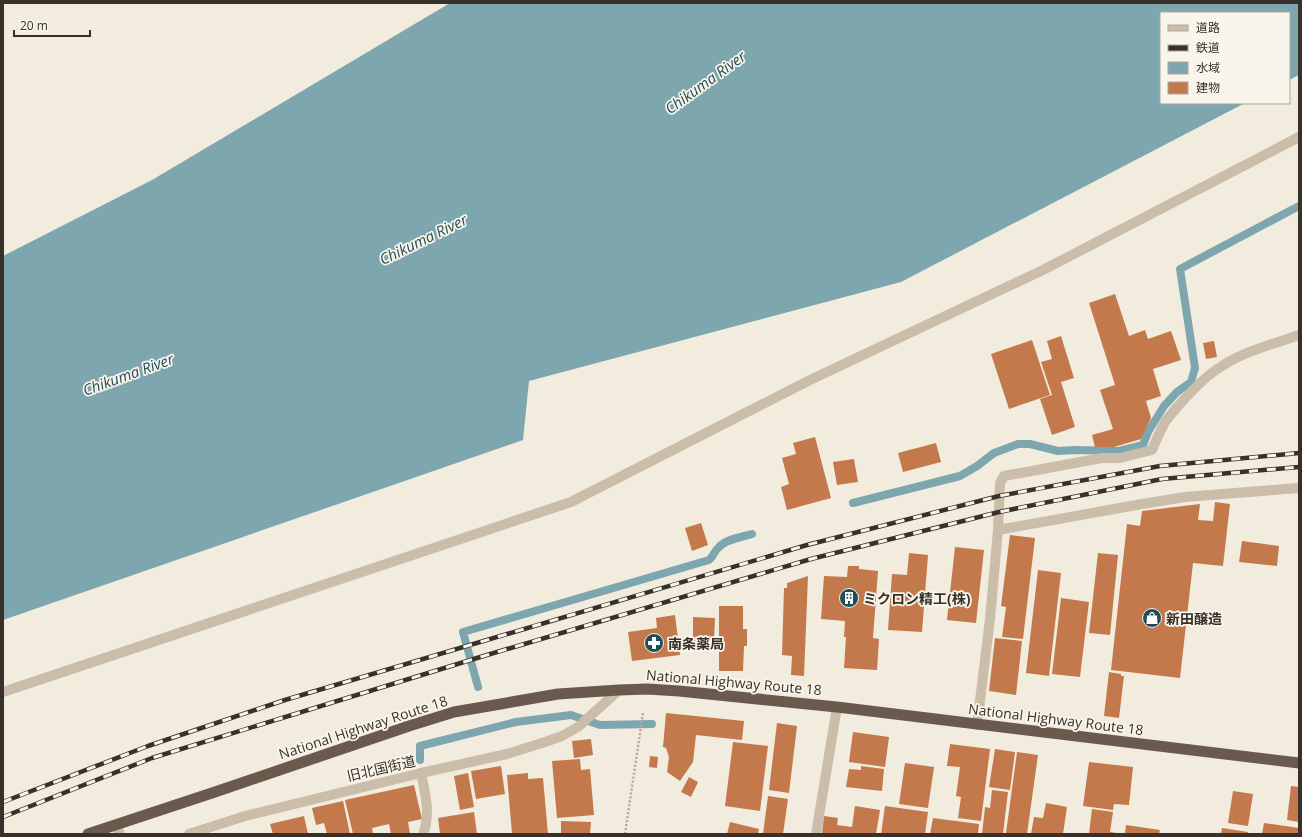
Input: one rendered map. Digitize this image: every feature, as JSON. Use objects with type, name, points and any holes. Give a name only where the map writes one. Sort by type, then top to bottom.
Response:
[{"type":"highway","name":"National Highway Route 18","points":[[88,834],[118,829],[215,792],[454,712],[558,694],[619,690],[647,689],[679,691],[837,707],[1299,763]]},
{"type":"street","points":[[3,692],[571,502],[810,380],[1043,270],[1299,137]]},
{"type":"street","points":[[977,724],[990,619],[998,530],[1000,483],[1004,476],[1102,458],[1120,458],[1152,450],[1165,424],[1183,401],[1212,372],[1240,356],[1299,335]]},
{"type":"street","points":[[998,530],[1185,497],[1299,488]]},
{"type":"street","name":"旧北国街道","points":[[189,834],[245,816],[421,773],[507,754],[546,742],[562,736],[578,727],[619,690]]},
{"type":"street","points":[[816,834],[837,707]]},
{"type":"street","points":[[421,773],[428,810],[427,826],[423,834]]},
{"type":"path","points":[[625,834],[643,713]]},
{"type":"water","name":"Chikuma River","points":[[450,3],[1299,3],[1299,75],[1290,80],[1290,12],[1160,12],[1160,104],[1243,104],[901,282],[529,381],[523,440],[3,620],[3,256],[152,180]]},
{"type":"building","points":[[1115,294],[1129,336],[1145,330],[1148,339],[1171,331],[1181,360],[1153,369],[1161,396],[1146,401],[1151,418],[1141,439],[1114,447],[1095,447],[1092,435],[1113,429],[1100,390],[1115,385],[1089,303]]},
{"type":"building","points":[[1061,336],[1074,378],[1061,382],[1075,427],[1052,435],[1040,399],[1052,395],[1041,362],[1052,359],[1047,341]]},
{"type":"building","points":[[1032,340],[1050,395],[1009,409],[991,354]]},
{"type":"building","points":[[1214,341],[1217,357],[1206,359],[1203,343]]},
{"type":"building","points":[[815,437],[831,498],[787,510],[781,487],[789,484],[782,458],[796,454],[793,443]]},
{"type":"building","points":[[936,443],[941,462],[903,472],[898,453]]},
{"type":"building","points":[[854,459],[858,482],[837,485],[833,462]]},
{"type":"building","name":"新田醸造","points":[[1215,502],[1230,504],[1223,566],[1193,563],[1180,678],[1111,670],[1127,524],[1140,526],[1142,511],[1200,504],[1198,520],[1213,521]]},
{"type":"building","points":[[701,523],[708,545],[692,551],[685,528]]},
{"type":"building","points":[[1010,535],[1035,538],[1023,639],[1002,637],[1006,607],[1001,606]]},
{"type":"building","points":[[1242,541],[1279,546],[1277,566],[1239,562]]},
{"type":"building","points":[[955,547],[984,550],[976,623],[947,620]]},
{"type":"building","points":[[909,553],[928,555],[922,632],[888,630],[892,574],[907,575]]},
{"type":"building","points":[[1098,553],[1118,555],[1110,635],[1089,633]]},
{"type":"building","name":"ミクロン精工(株)","points":[[848,566],[859,566],[859,569],[878,571],[873,638],[879,639],[877,670],[844,668],[846,637],[844,637],[845,621],[821,619],[824,576],[847,577]]},
{"type":"building","points":[[1038,570],[1061,573],[1049,676],[1026,673]]},
{"type":"building","points":[[808,576],[804,676],[791,675],[792,656],[782,655],[784,588],[787,588],[787,583]]},
{"type":"building","points":[[1061,598],[1089,602],[1080,677],[1052,674]]},
{"type":"building","points":[[719,606],[743,606],[743,629],[747,629],[747,646],[744,646],[743,671],[719,671]]},
{"type":"building","name":"南条薬局","points":[[675,615],[680,655],[632,661],[628,632],[657,628],[656,618]]},
{"type":"building","points":[[693,617],[715,618],[714,641],[693,641]]},
{"type":"building","points":[[995,638],[1022,641],[1016,695],[989,691]]},
{"type":"building","points":[[1109,672],[1124,676],[1119,718],[1104,716]]},
{"type":"building","points":[[666,713],[744,721],[742,740],[696,735],[693,762],[680,781],[667,772],[669,757],[666,748],[663,747]]},
{"type":"building","points":[[777,723],[797,726],[789,793],[769,790]]},
{"type":"building","points":[[853,732],[889,737],[885,767],[849,762]]},
{"type":"building","points":[[591,739],[593,755],[574,758],[572,741]]},
{"type":"building","points":[[733,742],[768,746],[760,811],[725,806]]},
{"type":"building","points":[[950,744],[990,749],[981,821],[958,818],[961,797],[956,796],[960,767],[947,766]]},
{"type":"building","points":[[995,749],[1015,752],[1010,790],[989,787]]},
{"type":"building","points":[[1017,752],[1038,755],[1027,834],[1006,833]]},
{"type":"building","points":[[650,756],[658,757],[657,768],[649,767]]},
{"type":"building","points":[[580,759],[581,770],[590,769],[594,815],[557,818],[552,761]]},
{"type":"building","points":[[1089,762],[1133,767],[1129,805],[1114,804],[1113,810],[1083,806]]},
{"type":"building","points":[[905,763],[934,767],[928,808],[899,804]]},
{"type":"building","points":[[501,766],[505,794],[476,799],[471,771]]},
{"type":"building","points":[[861,766],[884,769],[882,791],[846,787],[849,769],[861,770]]},
{"type":"building","points":[[468,773],[474,807],[460,810],[454,776]]},
{"type":"building","points":[[528,773],[528,779],[543,778],[548,834],[512,834],[507,775]]},
{"type":"building","points":[[689,777],[698,782],[691,797],[681,792]]},
{"type":"building","points":[[414,785],[422,819],[408,822],[410,834],[391,834],[389,824],[372,828],[373,834],[353,834],[345,800]]},
{"type":"building","points":[[1291,786],[1299,787],[1299,822],[1287,820]]},
{"type":"building","points":[[992,790],[1008,792],[1003,834],[982,834],[985,807],[990,808]]},
{"type":"building","points":[[1233,791],[1253,794],[1248,826],[1228,823]]},
{"type":"building","points":[[768,796],[788,799],[783,834],[763,834]]},
{"type":"building","points":[[343,801],[350,834],[327,834],[324,823],[316,825],[312,808]]},
{"type":"building","points":[[1046,803],[1067,807],[1063,834],[1031,834],[1034,817],[1043,818]]},
{"type":"building","points":[[855,806],[880,810],[876,834],[822,834],[824,816],[838,818],[837,825],[852,827]]},
{"type":"building","points":[[885,806],[928,812],[925,834],[881,834]]},
{"type":"building","points":[[1092,809],[1113,812],[1110,832],[1117,834],[1089,834]]},
{"type":"building","points":[[474,812],[477,834],[440,834],[438,818]]},
{"type":"building","points":[[304,816],[308,834],[273,834],[270,824]]},
{"type":"building","points":[[933,818],[979,824],[978,834],[930,834]]},
{"type":"building","points":[[561,821],[591,822],[590,834],[561,834]]},
{"type":"building","points":[[730,822],[759,829],[758,834],[727,834]]},
{"type":"building","points":[[1264,823],[1299,828],[1299,834],[1262,834]]},
{"type":"building","points":[[1126,825],[1160,830],[1159,834],[1125,834]]},
{"type":"building","points":[[1222,828],[1248,832],[1248,834],[1221,834]]},
{"type":"waterway","points":[[853,503],[960,476],[977,466],[994,453],[1018,444],[1030,444],[1058,451],[1119,451],[1143,445],[1148,432],[1164,406],[1177,392],[1191,382],[1195,368],[1180,269],[1299,206]]},
{"type":"waterway","points":[[478,687],[463,632],[709,560],[722,544],[752,534]]},
{"type":"waterway","points":[[420,760],[420,746],[516,722],[571,715],[600,725],[652,724]]},
{"type":"railway","points":[[3,802],[148,746],[285,700],[807,545],[999,496],[1160,466],[1299,453]]},
{"type":"railway","points":[[3,817],[152,758],[477,658],[811,559],[999,512],[1162,479],[1299,467]]},
{"type":"place","name":"ミクロン精工(株)","points":[[849,598]]},
{"type":"place","name":"新田醸造","points":[[1152,618]]},
{"type":"place","name":"南条薬局","points":[[654,643]]}]
